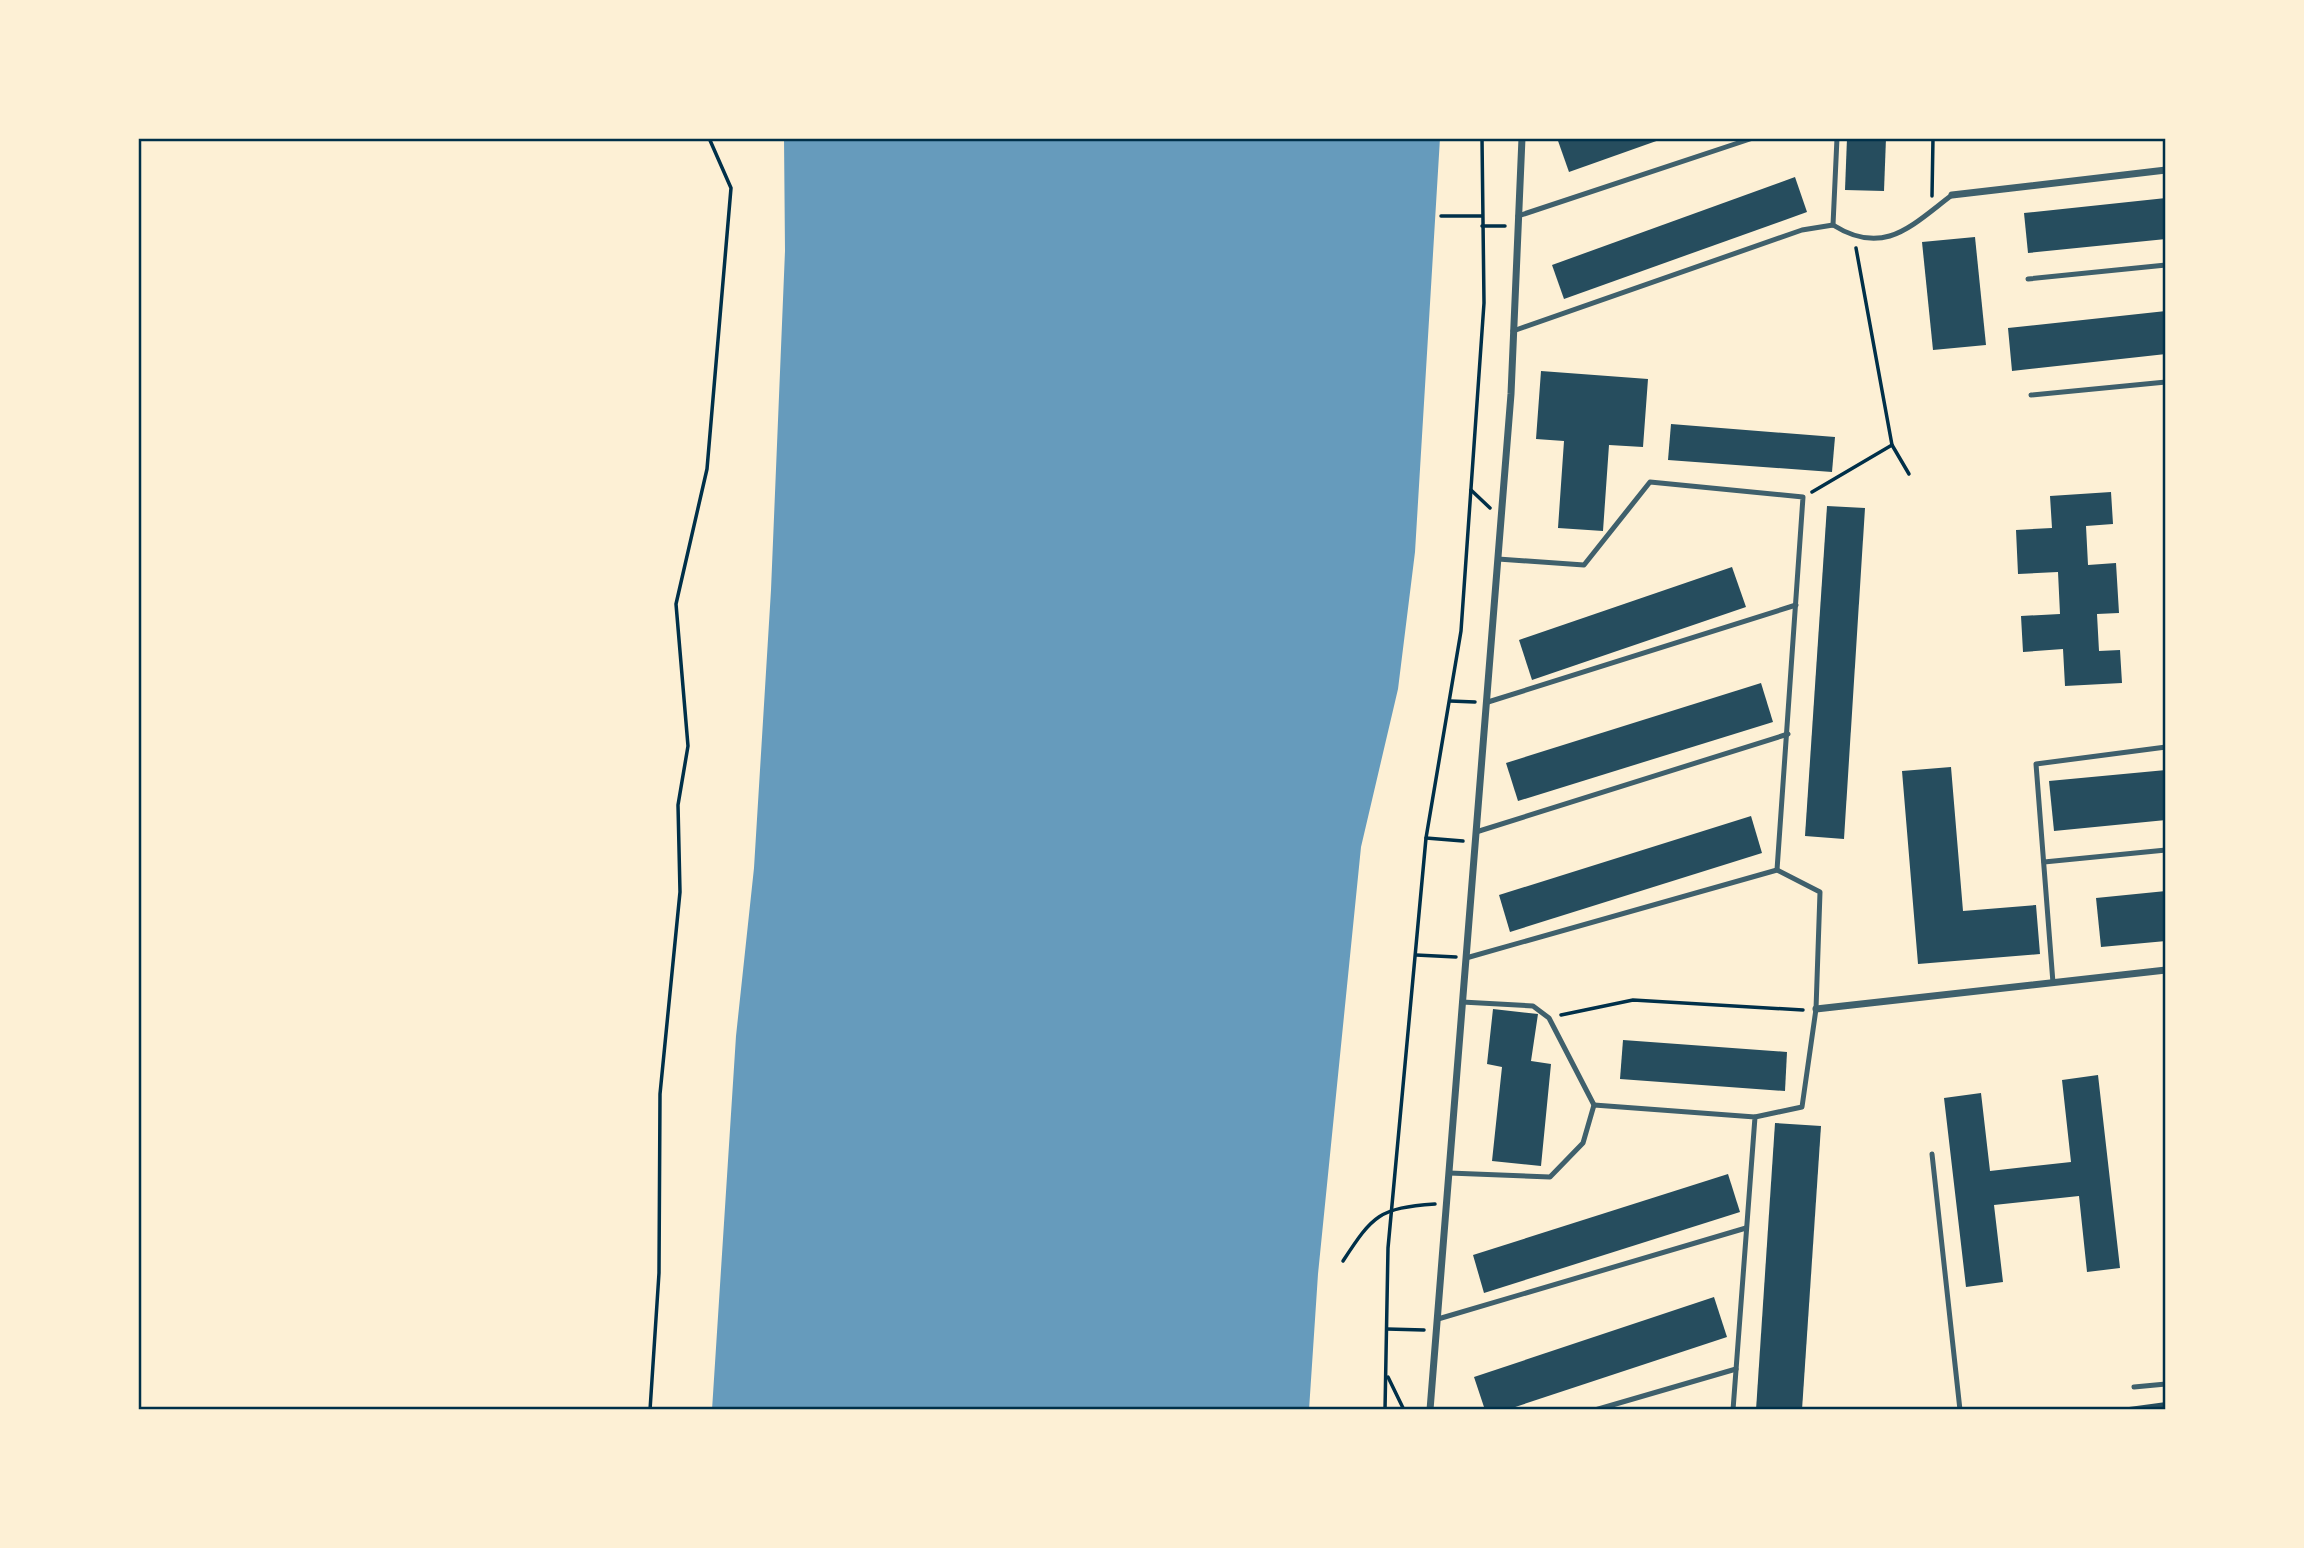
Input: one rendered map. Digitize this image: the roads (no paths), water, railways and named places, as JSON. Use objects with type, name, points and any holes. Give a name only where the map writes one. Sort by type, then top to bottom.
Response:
[{"type":"street","points":[[1430,1410],[1488,702],[1513,331],[1522,138]]},
{"type":"street","points":[[1952,195],[2166,170]]},
{"type":"street","points":[[1816,1009],[2166,970]]},
{"type":"lane","points":[[1518,216],[1754,138]]},
{"type":"lane","points":[[1833,225],[1837,138]]},
{"type":"lane","points":[[1513,331],[1802,230],[1833,225],[1854,239],[1883,240],[1915,223],[1952,195]]},
{"type":"lane","points":[[2028,279],[2166,265]]},
{"type":"lane","points":[[2031,395],[2166,382]]},
{"type":"lane","points":[[1498,559],[1584,565],[1650,482],[1803,497],[1777,870]]},
{"type":"lane","points":[[1488,702],[1796,605]]},
{"type":"lane","points":[[1476,832],[1788,734]]},
{"type":"lane","points":[[2053,983],[2036,764],[2166,747]]},
{"type":"lane","points":[[2044,862],[2166,850]]},
{"type":"lane","points":[[1466,958],[1777,870],[1820,892],[1816,1009],[1802,1107],[1755,1117],[1594,1105]]},
{"type":"lane","points":[[1449,1173],[1550,1177],[1583,1143],[1594,1105],[1549,1017],[1533,1006],[1462,1002]]},
{"type":"lane","points":[[1733,1410],[1755,1117]]},
{"type":"lane","points":[[1932,1154],[1960,1410]]},
{"type":"lane","points":[[1438,1319],[1746,1228]]},
{"type":"lane","points":[[1595,1410],[1736,1369]]},
{"type":"lane","points":[[2134,1387],[2166,1384]]},
{"type":"water","points":[[784,138],[1440,138],[1415,552],[1398,689],[1361,847],[1318,1274],[1309,1410],[712,1410],[736,1036],[754,868],[771,590],[785,251]]}]
